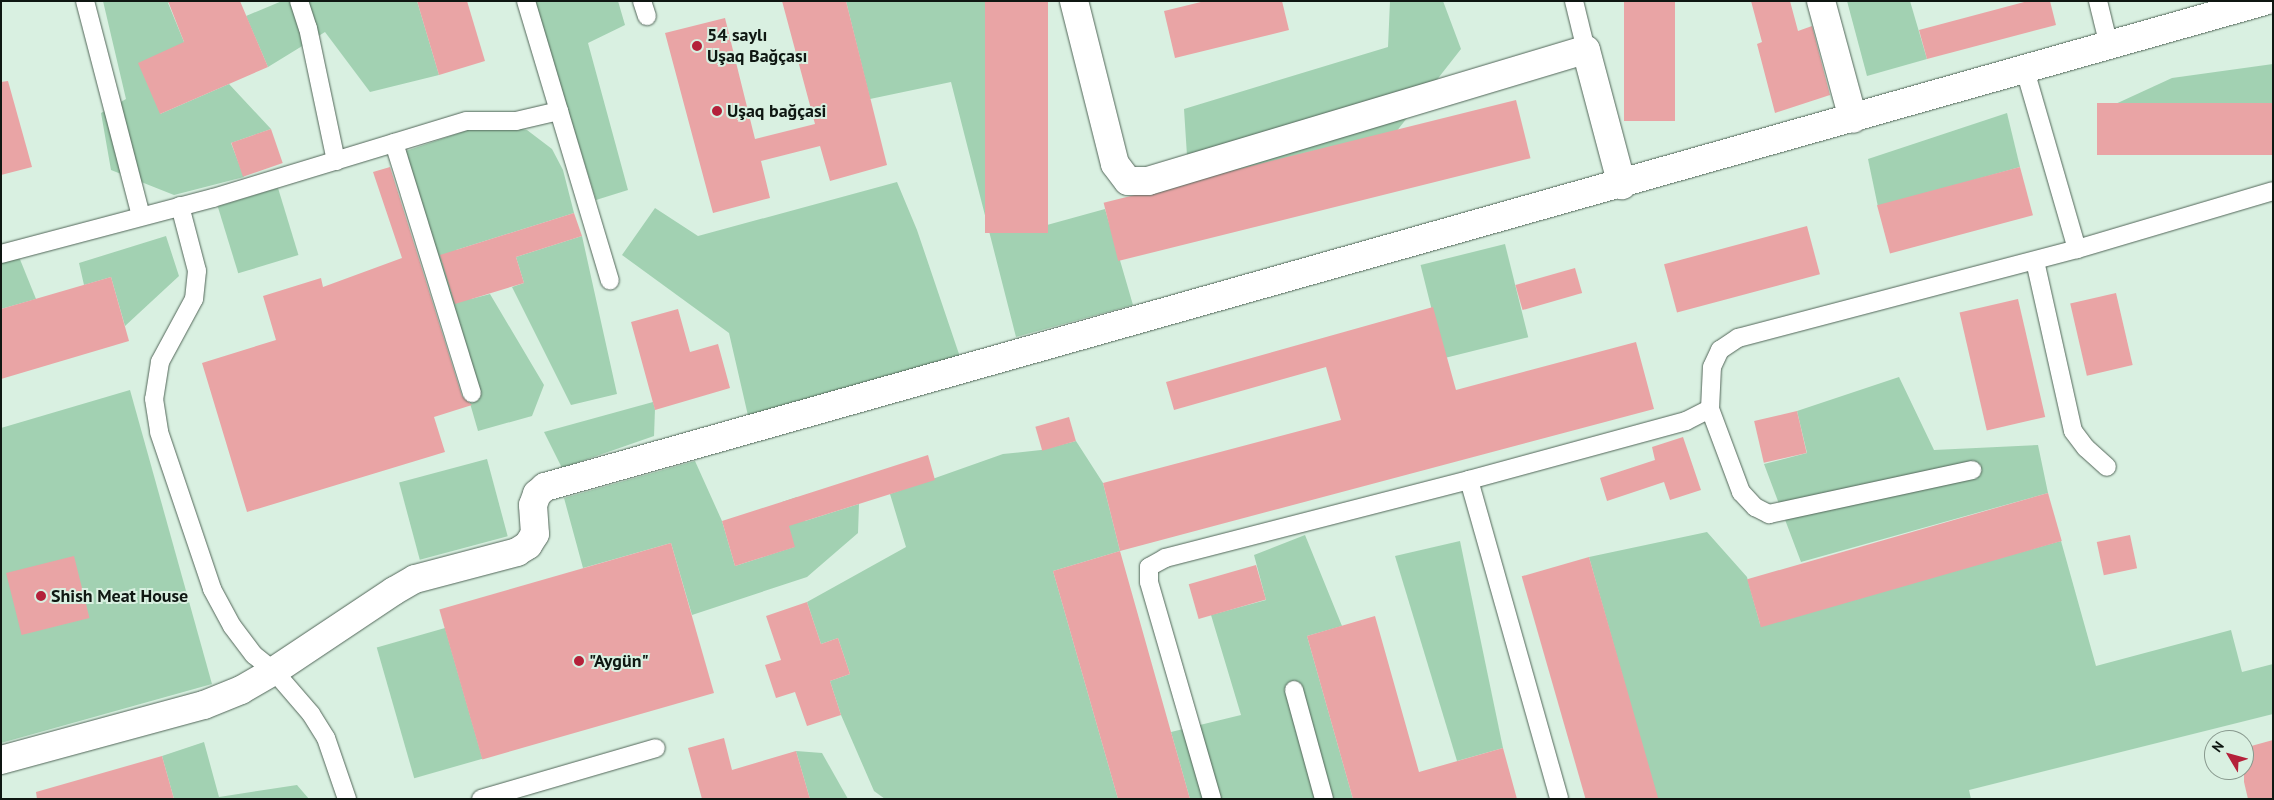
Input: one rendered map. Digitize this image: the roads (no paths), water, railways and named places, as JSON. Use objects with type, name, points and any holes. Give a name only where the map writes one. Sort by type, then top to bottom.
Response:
[{"type":"street","points":[[1074,1],[1115,164],[1128,180],[1148,181],[1586,50],[1622,185]]},
{"type":"street","points":[[1821,1],[1853,119]]},
{"type":"street","points":[[1,760],[204,705],[241,690],[274,671],[415,579],[517,552],[528,545],[535,534],[533,505],[537,494],[545,487],[1622,185],[2266,1]]},
{"type":"lane","points":[[85,1],[142,216]]},
{"type":"lane","points":[[299,1],[308,28],[336,161]]},
{"type":"lane","points":[[526,1],[610,281]]},
{"type":"lane","points":[[1574,1],[1586,50]]},
{"type":"lane","points":[[2098,1],[2109,46]]},
{"type":"lane","points":[[2025,70],[2077,250]]},
{"type":"lane","points":[[1,254],[180,206],[468,121],[516,121],[559,111]]},
{"type":"lane","points":[[394,143],[472,393]]},
{"type":"lane","points":[[1972,470],[1769,514],[1756,507],[1741,492],[1710,409],[1712,367],[1720,350],[1738,338],[2077,250],[2273,192]]},
{"type":"lane","points":[[180,206],[196,271],[194,299],[160,362],[154,399],[159,432],[212,589],[232,626],[254,655],[274,671],[311,714],[326,738],[348,799]]},
{"type":"lane","points":[[2035,261],[2073,431],[2086,448],[2107,467]]},
{"type":"lane","points":[[1212,799],[1149,582],[1150,567],[1165,558],[1469,480],[1686,421],[1710,409]]},
{"type":"lane","points":[[1469,480],[1559,799]]},
{"type":"lane","points":[[1294,690],[1324,799]]},
{"type":"lane","points":[[481,799],[506,795],[656,748]]},
{"type":"place","name":"54 saylı Uşaq Bağçası","points":[[697,46]]},
{"type":"place","name":"Uşaq bağçasi","points":[[717,111]]},
{"type":"place","name":"Shish Meat House","points":[[41,596]]},
{"type":"place","name":"\"Aygün\"","points":[[579,661]]}]
